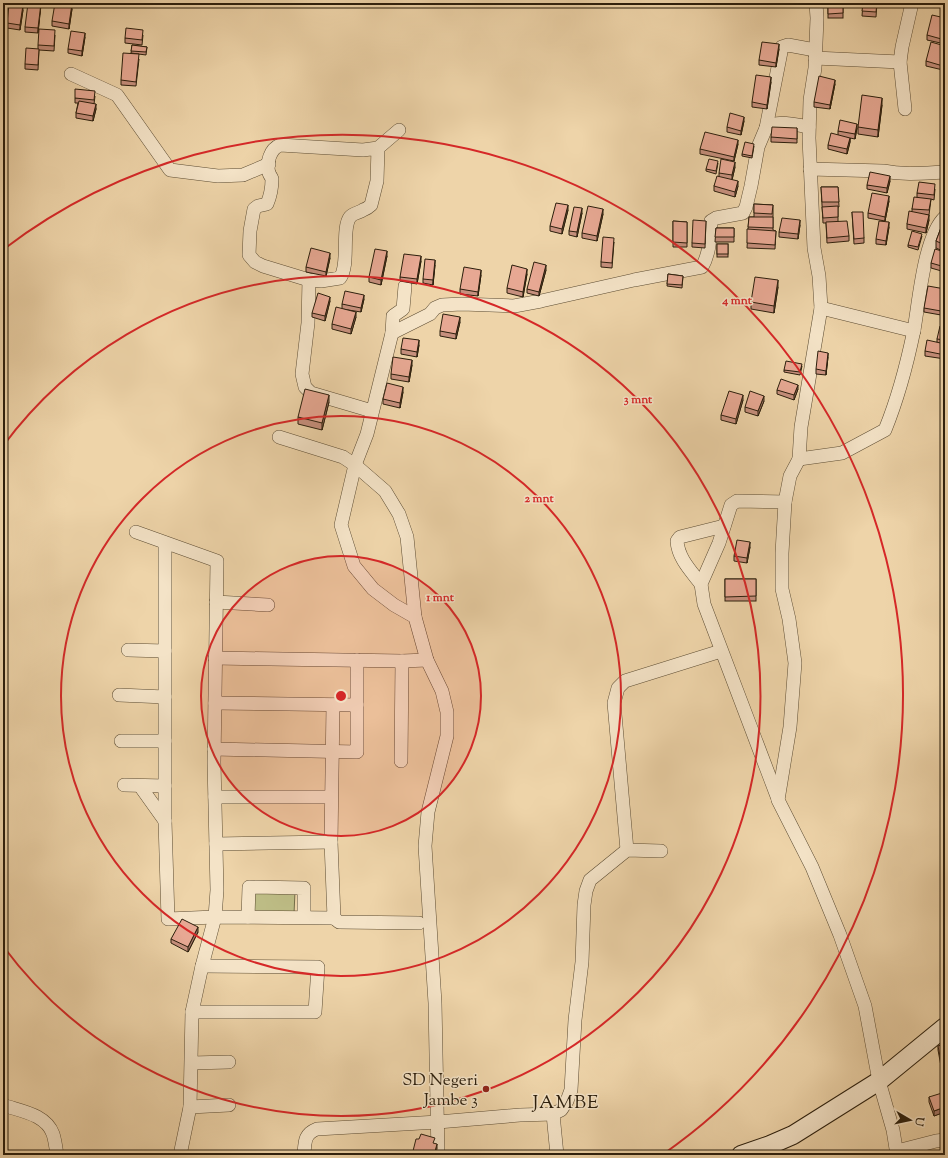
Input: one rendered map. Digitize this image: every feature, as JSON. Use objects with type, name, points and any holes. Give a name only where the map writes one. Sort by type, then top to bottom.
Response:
[{"type":"street","points":[[778,800],[790,727],[795,663],[789,619],[782,589],[784,502],[790,476],[799,459],[802,419],[820,308],[819,276],[814,248],[809,127],[815,54],[816,3]]},
{"type":"street","points":[[905,109],[900,62],[912,3]]},
{"type":"street","points":[[392,333],[430,314],[435,308],[442,305],[462,304],[514,306],[541,302],[634,280],[702,267],[706,260],[709,246],[711,221],[716,218],[743,214],[746,207],[753,178],[758,146],[766,128],[782,47],[788,45],[815,54],[900,62]]},
{"type":"street","points":[[71,74],[117,95],[170,170],[218,176],[243,175],[269,164]]},
{"type":"street","points":[[766,128],[770,125],[779,123],[809,127]]},
{"type":"street","points":[[378,148],[376,181],[371,205],[350,216],[347,222],[342,275],[340,278],[321,281],[309,280],[262,266],[255,262],[249,255],[250,231],[254,209],[258,206],[267,204],[270,199],[272,178],[269,172],[269,164],[271,152],[275,147],[280,145],[363,150],[378,148],[399,130]]},
{"type":"street","points":[[810,169],[883,171],[894,173],[945,172]]},
{"type":"street","points":[[799,459],[842,453],[885,430],[897,398],[914,331],[922,279],[932,241],[941,221],[945,217]]},
{"type":"street","points":[[309,280],[308,323],[302,374],[305,387],[311,393],[372,411]]},
{"type":"street","points":[[405,286],[403,309],[394,315],[392,333],[367,434],[355,465],[341,525],[354,566],[373,589],[394,605],[415,617]]},
{"type":"street","points":[[820,308],[914,331]]},
{"type":"street","points":[[279,437],[342,457],[355,465],[384,492],[399,514],[407,537],[415,617],[427,660],[442,691],[447,712],[448,736],[428,812],[425,846],[435,1003],[438,1155]]},
{"type":"street","points":[[701,584],[710,565],[731,505],[737,501],[784,502]]},
{"type":"street","points":[[724,526],[680,537],[676,541],[677,548],[686,565],[701,584],[704,604],[778,800],[812,867],[840,935],[865,1006],[880,1081],[893,1130],[897,1153],[936,1141],[945,1140]]},
{"type":"street","points":[[136,532],[217,561],[214,749],[217,890],[215,917],[192,1012],[190,1107],[180,1155]]},
{"type":"street","points":[[165,543],[165,821],[168,919],[215,917],[334,918],[339,922],[419,923]]},
{"type":"street","points":[[216,602],[268,605]]},
{"type":"street","points":[[128,650],[165,651]]},
{"type":"street","points":[[627,850],[614,702],[618,688],[625,681],[721,651]]},
{"type":"street","points":[[215,658],[402,661],[427,660]]},
{"type":"street","points":[[214,749],[357,752],[357,660]]},
{"type":"street","points":[[401,761],[402,661]]},
{"type":"street","points":[[119,695],[165,697]]},
{"type":"street","points":[[215,703],[357,705]]},
{"type":"street","points":[[333,705],[331,842],[334,918]]},
{"type":"street","points":[[121,741],[165,741]]},
{"type":"street","points":[[124,785],[165,786]]},
{"type":"street","points":[[140,786],[165,821]]},
{"type":"street","points":[[215,797],[331,797]]},
{"type":"street","points":[[216,844],[331,842]]},
{"type":"street","points":[[304,1155],[306,1138],[310,1132],[317,1129],[553,1114],[561,1110],[567,1101],[571,1090],[582,962],[584,906],[590,880],[627,850],[661,851]]},
{"type":"street","points":[[248,917],[249,888],[304,888],[304,918]]},
{"type":"street","points":[[192,1012],[315,1012],[318,967],[202,966]]},
{"type":"street","points":[[741,1155],[793,1135],[880,1081],[945,1028]]},
{"type":"street","points":[[192,1063],[229,1062]]},
{"type":"street","points":[[3,1105],[36,1116],[44,1121],[53,1134],[57,1155]]},
{"type":"street","points":[[190,1107],[229,1105]]},
{"type":"street","points":[[553,1114],[557,1155]]},
{"type":"shaded area","points":[[255,890],[295,891],[294,914],[254,913]]},
{"type":"building","points":[[28,3],[41,3],[38,28],[25,27]]},
{"type":"building","points":[[55,3],[72,4],[69,24],[52,21]]},
{"type":"building","points":[[828,3],[843,3],[843,13],[828,14]]},
{"type":"building","points":[[863,3],[877,3],[876,12],[862,11]]},
{"type":"building","points":[[9,4],[23,5],[20,25],[7,23]]},
{"type":"building","points":[[932,15],[945,18],[945,40],[927,35]]},
{"type":"building","points":[[126,28],[143,30],[142,40],[125,38]]},
{"type":"building","points":[[39,29],[55,30],[54,46],[38,45]]},
{"type":"building","points":[[71,31],[85,33],[82,51],[68,49]]},
{"type":"building","points":[[762,42],[779,44],[776,63],[759,60]]},
{"type":"building","points":[[931,42],[945,46],[943,66],[926,61]]},
{"type":"building","points":[[132,45],[147,47],[146,52],[131,51]]},
{"type":"building","points":[[26,48],[39,49],[38,65],[25,64]]},
{"type":"building","points":[[123,53],[139,54],[136,82],[121,80]]},
{"type":"building","points":[[756,75],[771,77],[767,105],[752,102]]},
{"type":"building","points":[[819,76],[835,80],[830,105],[814,102]]},
{"type":"building","points":[[75,89],[95,91],[94,100],[75,98]]},
{"type":"building","points":[[862,95],[882,98],[878,130],[858,127]]},
{"type":"building","points":[[79,101],[96,104],[93,116],[76,113]]},
{"type":"building","points":[[730,113],[744,117],[741,131],[727,127]]},
{"type":"building","points":[[840,120],[857,124],[855,134],[838,131]]},
{"type":"building","points":[[772,127],[797,128],[797,139],[771,137]]},
{"type":"building","points":[[705,132],[738,140],[734,157],[700,149]]},
{"type":"building","points":[[831,133],[850,138],[847,149],[828,145]]},
{"type":"building","points":[[745,142],[754,144],[752,156],[742,154]]},
{"type":"building","points":[[709,159],[718,161],[716,171],[706,169]]},
{"type":"building","points":[[721,159],[735,162],[732,175],[719,173]]},
{"type":"building","points":[[870,172],[890,176],[887,188],[867,185]]},
{"type":"building","points":[[717,176],[738,181],[735,192],[714,186]]},
{"type":"building","points":[[919,182],[935,184],[934,195],[917,193]]},
{"type":"building","points":[[821,187],[838,187],[839,202],[822,202]]},
{"type":"building","points":[[872,193],[889,196],[885,217],[868,213]]},
{"type":"building","points":[[914,197],[931,199],[929,210],[912,209]]},
{"type":"building","points":[[556,203],[568,205],[562,229],[550,226]]},
{"type":"building","points":[[754,204],[773,205],[772,214],[754,213]]},
{"type":"building","points":[[588,206],[603,209],[597,236],[582,233]]},
{"type":"building","points":[[838,206],[838,217],[823,218],[822,207]]},
{"type":"building","points":[[574,207],[582,208],[577,232],[569,231]]},
{"type":"building","points":[[909,211],[929,215],[926,228],[907,224]]},
{"type":"building","points":[[852,212],[863,212],[864,238],[854,239]]},
{"type":"building","points":[[749,217],[773,217],[773,228],[748,227]]},
{"type":"building","points":[[945,217],[945,245],[936,241]]},
{"type":"building","points":[[782,218],[800,220],[798,234],[779,232]]},
{"type":"building","points":[[693,220],[706,221],[705,244],[692,243]]},
{"type":"building","points":[[673,221],[687,222],[687,243],[673,242]]},
{"type":"building","points":[[847,221],[849,236],[827,238],[826,222]]},
{"type":"building","points":[[879,221],[889,222],[886,241],[876,239]]},
{"type":"building","points":[[716,228],[734,228],[734,237],[715,237]]},
{"type":"building","points":[[747,229],[776,231],[775,245],[747,243]]},
{"type":"building","points":[[912,231],[922,234],[918,247],[908,245]]},
{"type":"building","points":[[603,237],[614,238],[612,263],[601,262]]},
{"type":"building","points":[[717,244],[728,244],[728,254],[717,254]]},
{"type":"building","points":[[311,248],[330,253],[326,272],[306,267]]},
{"type":"building","points":[[375,249],[387,251],[381,280],[369,277]]},
{"type":"building","points":[[935,249],[945,252],[945,267],[931,263]]},
{"type":"building","points":[[404,254],[421,256],[417,279],[400,277]]},
{"type":"building","points":[[425,259],[435,260],[433,280],[423,279]]},
{"type":"building","points":[[534,262],[546,265],[539,292],[527,289]]},
{"type":"building","points":[[512,265],[527,269],[523,292],[507,288]]},
{"type":"building","points":[[464,267],[481,270],[478,292],[460,289]]},
{"type":"building","points":[[668,274],[683,276],[682,285],[667,284]]},
{"type":"building","points":[[755,277],[778,280],[774,306],[751,302]]},
{"type":"building","points":[[928,286],[945,289],[941,311],[924,308]]},
{"type":"building","points":[[345,291],[364,295],[361,308],[342,304]]},
{"type":"building","points":[[318,293],[330,297],[325,316],[312,313]]},
{"type":"building","points":[[336,307],[356,312],[351,329],[332,324]]},
{"type":"building","points":[[443,314],[460,317],[456,334],[440,331]]},
{"type":"building","points":[[940,326],[945,328],[945,340],[937,339]]},
{"type":"building","points":[[403,338],[419,340],[417,352],[401,349]]},
{"type":"building","points":[[927,340],[945,344],[945,355],[925,351]]},
{"type":"building","points":[[818,351],[828,353],[826,371],[816,369]]},
{"type":"building","points":[[393,357],[412,360],[409,377],[391,374]]},
{"type":"building","points":[[786,361],[802,364],[800,372],[784,370]]},
{"type":"building","points":[[781,379],[798,385],[794,395],[777,390]]},
{"type":"building","points":[[387,383],[403,387],[400,403],[383,399]]},
{"type":"building","points":[[305,389],[329,395],[322,423],[298,417]]},
{"type":"building","points":[[729,391],[743,395],[736,419],[721,415]]},
{"type":"building","points":[[750,391],[764,396],[758,411],[745,407]]},
{"type":"building","points":[[737,540],[750,542],[747,558],[734,556]]},
{"type":"building","points":[[725,579],[756,579],[756,596],[725,597]]},
{"type":"building","points":[[182,919],[198,927],[188,947],[171,939]]},
{"type":"building","points":[[945,1044],[945,1072],[943,1072],[938,1046]]},
{"type":"building","points":[[942,1093],[945,1101],[945,1107],[934,1111],[929,1097]]},
{"type":"building","points":[[421,1134],[435,1138],[433,1143],[437,1144],[434,1155],[412,1155],[416,1139],[419,1139]]},
{"type":"place","name":"SD Negeri Jambe 3","points":[[486,1089]]},
{"type":"district","name":"JAMBE","points":[[566,1101]]}]
